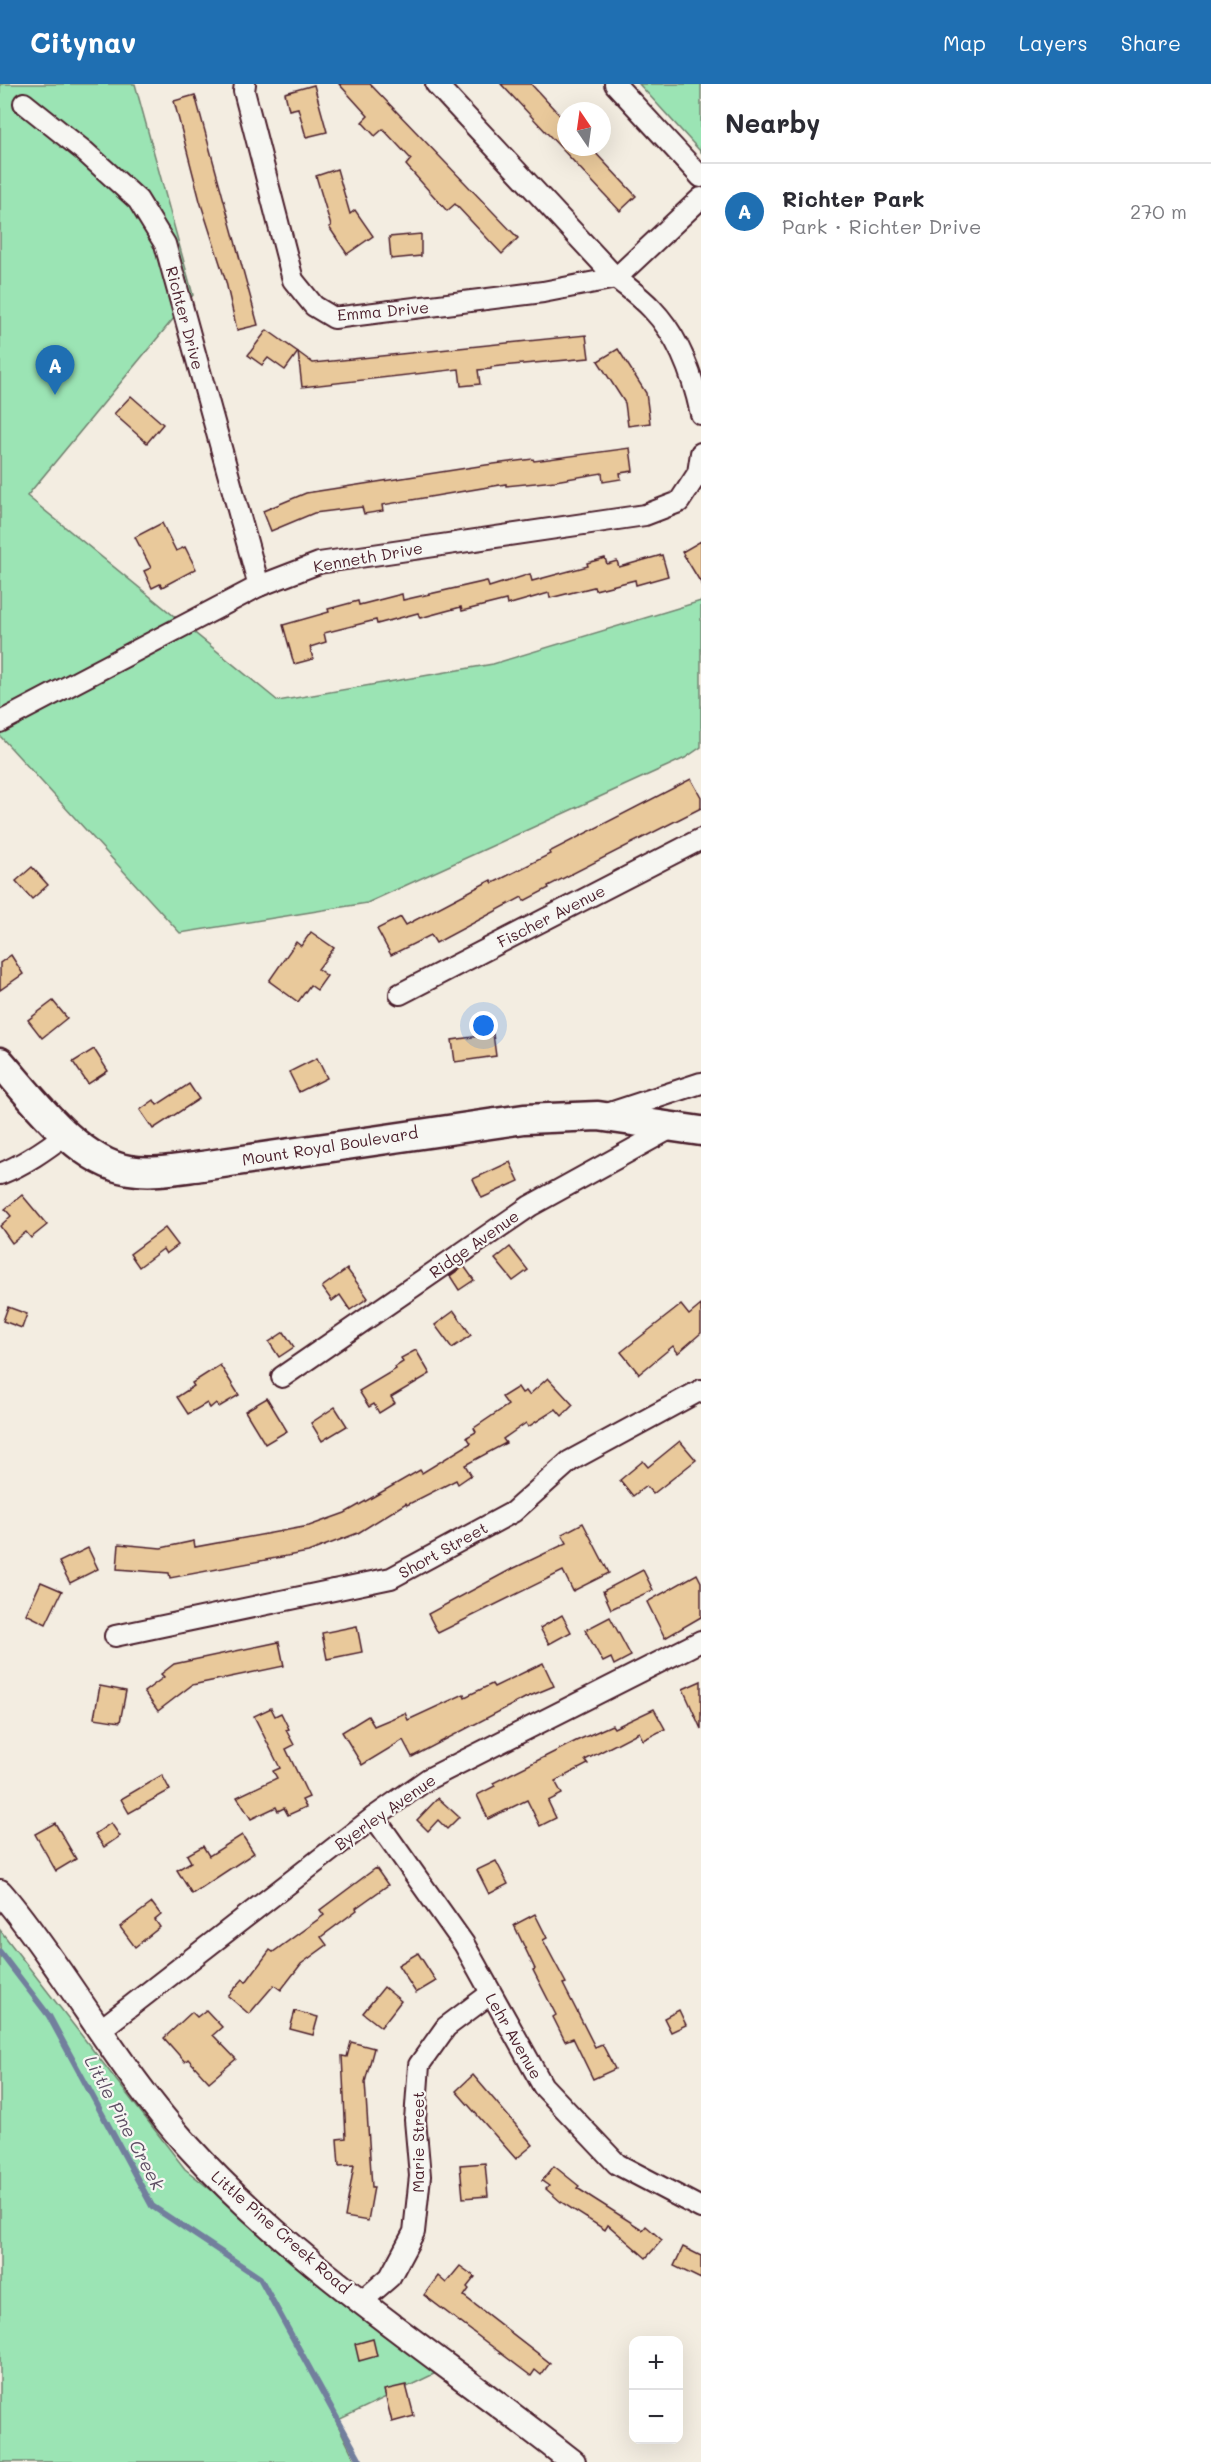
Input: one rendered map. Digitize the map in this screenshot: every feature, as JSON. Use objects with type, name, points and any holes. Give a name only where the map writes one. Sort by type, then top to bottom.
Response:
[{"type":"main road","name":"Mount Royal Boulevard","points":[[0,1062],[66,1134],[84,1149],[107,1163],[127,1170],[156,1171],[502,1122],[598,1116],[688,1129]]},
{"type":"street","name":"Emma Drive","points":[[245,84],[244,91],[293,280],[314,306],[334,318],[543,292],[616,278]]},
{"type":"street","points":[[436,84],[616,278],[652,309],[680,349],[696,388],[701,414]]},
{"type":"street","points":[[615,84],[701,177]]},
{"type":"street","name":"Richter Drive","points":[[24,103],[84,151],[138,200],[165,244],[259,586]]},
{"type":"street","points":[[616,278],[701,198]]},
{"type":"street","name":"Kenneth Drive","points":[[0,722],[259,586],[319,563],[645,515],[679,502],[698,473],[701,453]]},
{"type":"street","name":"Fischer Avenue","points":[[400,994],[701,839]]},
{"type":"street","points":[[598,1116],[701,1083]]},
{"type":"street","name":"Ridge Avenue","points":[[282,1377],[530,1206],[688,1129]]},
{"type":"street","points":[[0,1174],[20,1166],[66,1134]]},
{"type":"street","name":"Short Street","points":[[115,1636],[392,1578],[513,1512],[570,1461],[701,1390]]},
{"type":"street","name":"Byerley Avenue","points":[[100,2030],[374,1816],[428,1779],[701,1641]]},
{"type":"street","name":"Lehr Avenue","points":[[374,1816],[464,1944],[543,2086],[617,2164],[701,2208]]},
{"type":"street","name":"Little Pine Creek Road","points":[[0,1892],[149,2099],[216,2175],[255,2213],[361,2302],[573,2462]]},
{"type":"street","name":"Marie Street","points":[[361,2302],[390,2277],[414,2232],[420,2176],[415,2120],[419,2065],[446,2027],[490,1994]]},
{"type":"green space","points":[[0,84],[135,84],[193,295],[27,496],[278,701],[493,664],[701,601],[701,747],[685,758],[367,903],[180,933],[0,736]]},
{"type":"green space","points":[[639,84],[701,84],[701,152]]},
{"type":"green space","points":[[0,1930],[185,2169],[438,2372],[336,2421],[356,2462],[0,2462]]},
{"type":"building","points":[[339,84],[370,84],[518,238],[502,254],[455,204],[447,211],[406,165],[411,159],[383,129],[375,136],[362,122],[368,116]]},
{"type":"building","points":[[501,84],[531,84],[557,112],[557,144]]},
{"type":"building","points":[[314,85],[327,132],[306,137],[298,108],[289,110],[285,93]]},
{"type":"building","points":[[195,95],[258,325],[237,330],[226,282],[200,201],[174,101]]},
{"type":"building","points":[[568,156],[598,156],[636,196],[620,211]]},
{"type":"building","points":[[337,169],[350,214],[355,210],[373,236],[347,254],[329,227],[331,226],[316,176]]},
{"type":"building","points":[[421,234],[421,256],[391,259],[389,237]]},
{"type":"building","points":[[267,330],[298,352],[285,370],[268,358],[262,365],[248,355]]},
{"type":"building","points":[[586,335],[589,358],[478,370],[480,384],[461,386],[459,369],[302,387],[298,352],[313,363]]},
{"type":"building","points":[[618,349],[646,393],[650,423],[628,426],[625,403],[598,361]]},
{"type":"building","points":[[131,396],[163,424],[147,443],[114,414]]},
{"type":"building","points":[[630,448],[633,471],[620,473],[621,479],[603,482],[602,473],[555,481],[506,486],[506,484],[382,505],[383,511],[364,514],[362,507],[314,513],[271,531],[263,511],[306,493],[486,465]]},
{"type":"building","points":[[162,523],[176,551],[185,547],[196,569],[162,587],[160,584],[152,588],[144,571],[151,568],[135,537]]},
{"type":"building","points":[[701,541],[701,583],[682,552]]},
{"type":"building","points":[[662,555],[668,576],[636,585],[635,580],[550,598],[549,593],[507,605],[506,600],[462,611],[461,607],[420,618],[418,613],[377,624],[376,620],[324,633],[326,642],[310,647],[313,659],[294,664],[283,625],[358,601],[359,605],[402,594],[403,600],[487,581],[489,587],[530,574],[532,581],[588,566],[587,563],[605,558],[607,564],[617,561],[619,567]]},
{"type":"building","points":[[691,779],[701,797],[701,808],[548,886],[549,888],[524,901],[522,897],[436,943],[431,935],[391,955],[377,929],[401,917],[406,925],[491,880],[493,883],[550,854],[549,852]]},
{"type":"building","points":[[32,867],[48,885],[32,899],[16,881]]},
{"type":"building","points":[[311,932],[334,948],[318,969],[327,976],[317,990],[310,985],[298,1002],[269,981],[296,942],[301,946]]},
{"type":"building","points":[[11,955],[23,974],[0,990],[0,963]]},
{"type":"building","points":[[53,1001],[67,1018],[42,1038],[28,1020]]},
{"type":"building","points":[[493,1034],[496,1056],[455,1062],[452,1040]]},
{"type":"building","points":[[94,1049],[108,1071],[88,1084],[73,1062]]},
{"type":"building","points":[[317,1058],[327,1078],[299,1092],[289,1072]]},
{"type":"building","points":[[189,1084],[199,1099],[153,1129],[140,1110],[154,1100],[157,1105]]},
{"type":"building","points":[[510,1162],[519,1181],[482,1198],[473,1179]]},
{"type":"building","points":[[22,1195],[47,1225],[31,1238],[26,1232],[12,1243],[0,1226],[11,1216],[5,1209]]},
{"type":"building","points":[[165,1228],[178,1245],[166,1254],[163,1249],[139,1267],[130,1254]]},
{"type":"building","points":[[510,1247],[528,1270],[513,1281],[495,1259]]},
{"type":"building","points":[[464,1266],[474,1280],[459,1290],[450,1276]]},
{"type":"building","points":[[347,1269],[368,1298],[350,1310],[340,1295],[332,1301],[322,1287]]},
{"type":"building","points":[[681,1305],[689,1315],[701,1305],[701,1333],[678,1353],[673,1346],[639,1374],[621,1352]]},
{"type":"building","points":[[8,1307],[27,1314],[22,1328],[3,1321]]},
{"type":"building","points":[[454,1311],[471,1335],[452,1348],[435,1325]]},
{"type":"building","points":[[284,1332],[294,1347],[279,1357],[269,1342]]},
{"type":"building","points":[[416,1350],[430,1374],[391,1397],[395,1403],[379,1413],[374,1404],[369,1407],[359,1391],[396,1369],[395,1367],[403,1362],[401,1358]]},
{"type":"building","points":[[220,1365],[239,1395],[219,1407],[216,1403],[210,1408],[207,1403],[188,1414],[177,1397],[194,1386],[192,1383]]},
{"type":"building","points":[[548,1378],[573,1405],[562,1416],[556,1409],[528,1427],[526,1423],[503,1439],[506,1443],[465,1465],[471,1475],[458,1484],[456,1480],[407,1505],[406,1503],[358,1533],[308,1552],[170,1578],[169,1573],[117,1569],[119,1544],[161,1548],[194,1541],[195,1547],[309,1526],[345,1513],[420,1470],[422,1473],[471,1443],[467,1437],[476,1432],[474,1428],[508,1405],[502,1397],[518,1387],[522,1393],[526,1391],[529,1395]]},
{"type":"building","points":[[267,1398],[287,1431],[265,1444],[245,1411]]},
{"type":"building","points":[[335,1407],[347,1426],[322,1441],[311,1423]]},
{"type":"building","points":[[680,1441],[696,1460],[653,1494],[646,1486],[633,1496],[620,1480],[643,1461],[648,1467]]},
{"type":"building","points":[[583,1523],[609,1573],[573,1591],[563,1571],[438,1633],[428,1614],[510,1570],[567,1543],[562,1534]]},
{"type":"building","points":[[88,1548],[98,1569],[70,1583],[59,1562]]},
{"type":"building","points":[[643,1570],[653,1590],[611,1609],[603,1591]]},
{"type":"building","points":[[697,1574],[701,1582],[701,1617],[665,1638],[647,1602]]},
{"type":"building","points":[[41,1582],[62,1591],[46,1624],[26,1614]]},
{"type":"building","points":[[562,1615],[571,1632],[549,1644],[540,1628]]},
{"type":"building","points":[[610,1617],[631,1656],[614,1665],[611,1658],[603,1662],[585,1630]]},
{"type":"building","points":[[357,1626],[362,1652],[327,1659],[322,1633]]},
{"type":"building","points":[[279,1642],[284,1666],[192,1685],[158,1711],[144,1692],[164,1677],[161,1674],[174,1664]]},
{"type":"building","points":[[543,1663],[554,1686],[525,1698],[412,1757],[403,1740],[362,1765],[342,1732],[368,1716],[374,1726],[405,1713],[408,1720],[464,1694],[465,1697],[492,1684],[494,1687]]},
{"type":"building","points":[[701,1681],[701,1729],[683,1689]]},
{"type":"building","points":[[100,1686],[126,1691],[120,1722],[94,1718]]},
{"type":"building","points":[[271,1708],[275,1716],[281,1713],[289,1729],[286,1730],[294,1745],[286,1749],[309,1797],[302,1800],[306,1807],[288,1815],[284,1808],[278,1811],[276,1807],[251,1819],[237,1797],[277,1778],[273,1771],[280,1768],[254,1716]]},
{"type":"building","points":[[654,1709],[665,1729],[643,1740],[639,1732],[585,1760],[588,1764],[555,1781],[562,1794],[548,1801],[556,1818],[540,1826],[527,1800],[488,1819],[477,1795],[495,1786],[493,1783],[576,1741],[612,1725],[614,1728]]},
{"type":"building","points":[[162,1775],[170,1790],[129,1813],[121,1799]]},
{"type":"building","points":[[438,1798],[459,1817],[447,1829],[438,1820],[428,1831],[417,1820]]},
{"type":"building","points":[[55,1823],[76,1859],[56,1871],[35,1834]]},
{"type":"building","points":[[111,1823],[120,1836],[104,1847],[95,1834]]},
{"type":"building","points":[[242,1835],[254,1853],[192,1894],[177,1870],[191,1862],[187,1855],[203,1846],[209,1856]]},
{"type":"building","points":[[496,1861],[508,1884],[489,1894],[477,1870]]},
{"type":"building","points":[[376,1868],[388,1885],[321,1937],[327,1945],[301,1964],[281,1990],[274,1985],[249,2014],[228,1996],[243,1979],[246,1982],[270,1950],[273,1952],[324,1915],[320,1910]]},
{"type":"building","points":[[152,1903],[161,1915],[155,1920],[160,1927],[135,1947],[120,1927]]},
{"type":"building","points":[[535,1914],[547,1938],[543,1940],[566,1983],[563,1984],[595,2047],[602,2044],[615,2069],[593,2079],[573,2038],[565,2041],[553,2017],[556,2015],[533,1970],[535,1969],[514,1925]]},
{"type":"building","points":[[418,1953],[436,1981],[416,1993],[398,1965]]},
{"type":"building","points":[[384,1987],[401,2001],[381,2027],[363,2013]]},
{"type":"building","points":[[206,2010],[222,2027],[213,2035],[236,2059],[209,2082],[188,2059],[185,2062],[164,2038],[192,2012],[197,2017]]},
{"type":"building","points":[[679,2010],[686,2025],[671,2032],[664,2018]]},
{"type":"building","points":[[295,2011],[318,2017],[313,2035],[290,2029]]},
{"type":"building","points":[[351,2042],[374,2048],[365,2082],[372,2187],[374,2187],[368,2221],[345,2217],[354,2165],[339,2166],[337,2139],[346,2138],[342,2056],[347,2057]]},
{"type":"building","points":[[473,2075],[533,2145],[516,2159],[456,2091]]},
{"type":"building","points":[[485,2163],[488,2196],[463,2198],[460,2165]]},
{"type":"building","points":[[554,2166],[579,2186],[577,2188],[643,2230],[646,2226],[662,2240],[646,2258],[608,2225],[605,2230],[561,2202],[546,2189],[549,2186],[542,2181]]},
{"type":"building","points":[[683,2247],[701,2256],[701,2279],[674,2266]]},
{"type":"building","points":[[460,2266],[475,2277],[467,2287],[469,2289],[464,2296],[550,2363],[541,2375],[535,2370],[531,2376],[424,2295],[438,2276],[446,2283]]},
{"type":"building","points":[[373,2339],[377,2356],[359,2361],[355,2344]]},
{"type":"building","points":[[406,2385],[414,2416],[392,2422],[384,2390]]},
{"type":"waterway","name":"Little Pine Creek","points":[[0,1952],[49,2016],[152,2206],[260,2278],[361,2462]]},
{"type":"place","name":"Richter Park","points":[[55,395]]}]
